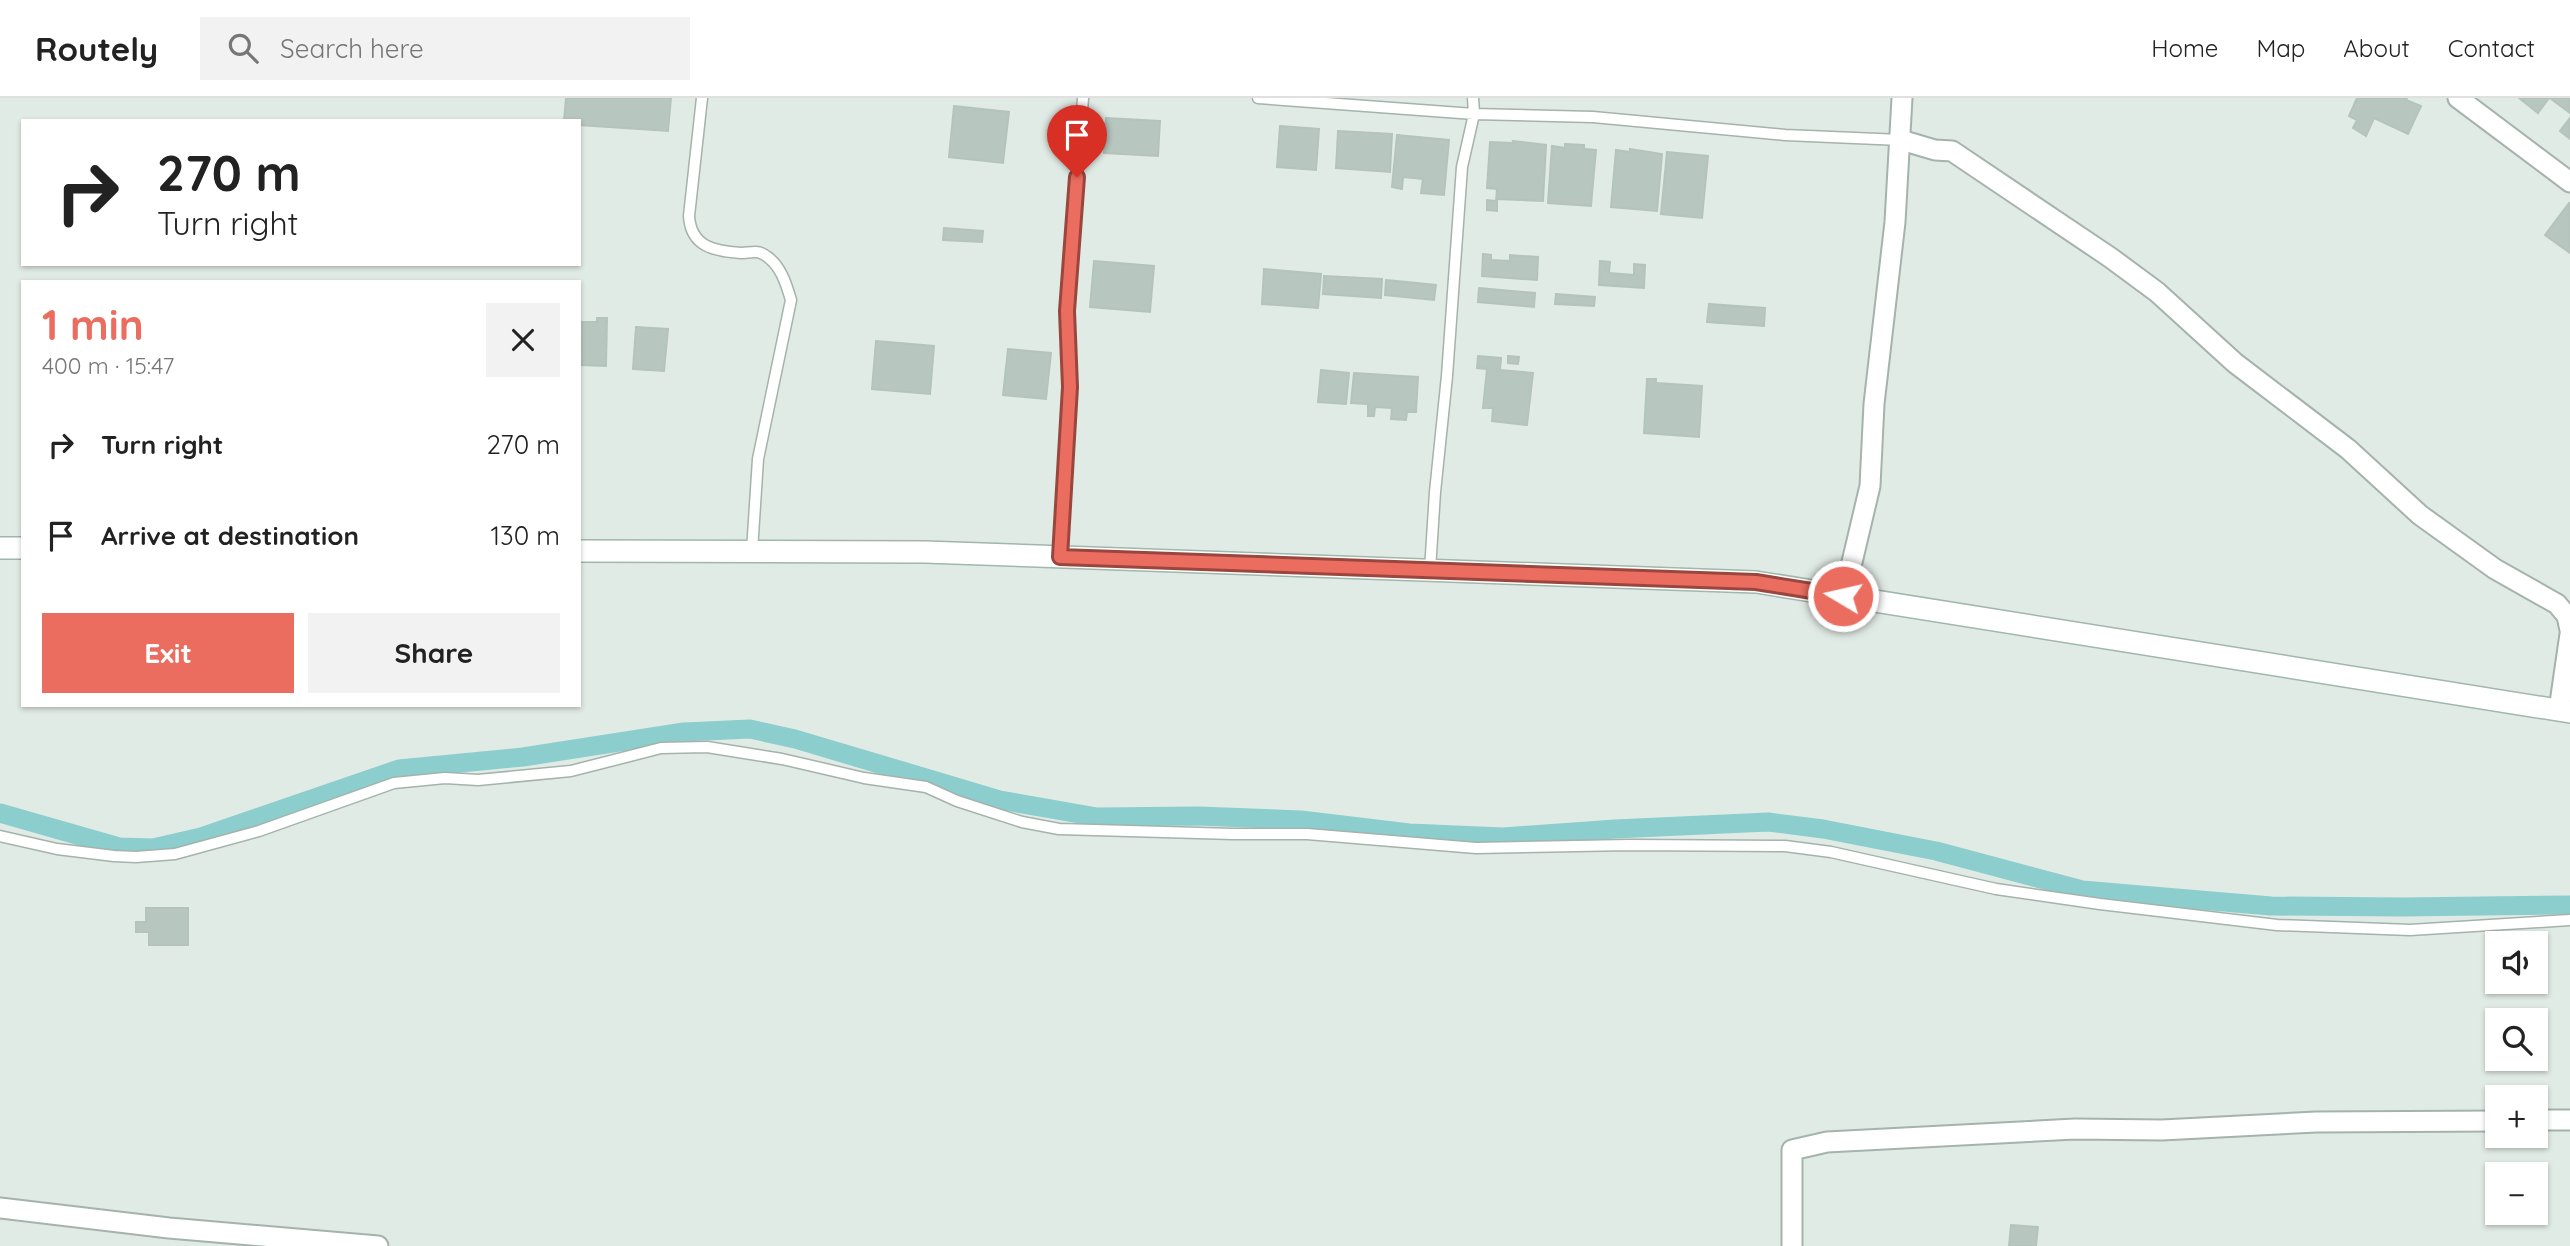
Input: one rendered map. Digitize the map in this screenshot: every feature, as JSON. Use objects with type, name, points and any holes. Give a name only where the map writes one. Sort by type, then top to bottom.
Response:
[{"type":"main road","points":[[0,548],[21,548]]},
{"type":"main road","points":[[581,551],[925,552],[1756,582],[2565,711]]},
{"type":"street","points":[[1843,596],[1870,486],[1874,404],[1895,222],[1902,98]]},
{"type":"street","points":[[2458,98],[2570,183]]},
{"type":"street","points":[[1901,140],[1935,150],[1952,150],[2111,258],[2157,292],[2267,389],[2348,449],[2420,515],[2495,569],[2557,604],[2567,616],[2570,632],[2565,711]]},
{"type":"street","points":[[2548,1120],[2570,1119]]},
{"type":"street","points":[[1792,1246],[1792,1150],[1827,1142],[2075,1129],[2162,1130],[2316,1122],[2485,1121]]},
{"type":"street","points":[[0,1208],[169,1228],[378,1246]]},
{"type":"lane","points":[[702,98],[688,216],[690,230],[697,241],[720,250],[761,252],[785,279],[791,300],[758,459],[752,552]]},
{"type":"lane","points":[[1060,557],[1070,387],[1067,311],[1083,98]]},
{"type":"lane","points":[[1258,98],[1474,114],[1593,117],[1785,135],[1901,140]]},
{"type":"lane","points":[[1430,570],[1462,167],[1474,114],[1474,98]]},
{"type":"lane","points":[[0,836],[57,849],[136,858],[166,855],[196,850],[259,831],[394,783],[445,778],[478,780],[560,772],[661,748],[708,747],[782,759],[864,778],[926,787],[957,801],[1022,822],[1059,829],[1307,834],[1476,848],[1785,846],[1831,852],[1996,889],[2099,905],[2277,925],[2410,930],[2570,920]]},
{"type":"building","points":[[566,98],[671,98],[668,131],[581,125],[581,119],[564,119]]},
{"type":"building","points":[[2357,98],[2407,98],[2406,100],[2421,106],[2408,134],[2374,118],[2366,136],[2353,128],[2357,120],[2349,116]]},
{"type":"building","points":[[2519,98],[2549,98],[2538,113]]},
{"type":"building","points":[[2552,98],[2570,98],[2570,113],[2551,99]]},
{"type":"building","points":[[954,106],[1009,112],[1003,163],[949,157]]},
{"type":"building","points":[[1106,118],[1160,121],[1158,156],[1104,153]]},
{"type":"building","points":[[2570,118],[2570,139],[2560,131]]},
{"type":"building","points":[[1280,126],[1319,129],[1316,170],[1277,167]]},
{"type":"building","points":[[1338,131],[1392,134],[1390,172],[1336,168]]},
{"type":"building","points":[[1397,135],[1449,140],[1444,195],[1421,193],[1423,179],[1403,177],[1402,189],[1392,187]]},
{"type":"building","points":[[1513,141],[1546,145],[1543,201],[1497,199],[1497,211],[1487,210],[1487,200],[1496,201],[1497,189],[1487,188],[1490,142],[1514,143]]},
{"type":"building","points":[[1565,144],[1584,145],[1584,149],[1596,150],[1591,206],[1548,203],[1552,146],[1565,148]]},
{"type":"building","points":[[1630,149],[1662,154],[1657,211],[1611,207],[1616,150],[1630,152]]},
{"type":"building","points":[[1667,152],[1708,156],[1702,218],[1661,214]]},
{"type":"building","points":[[2570,204],[2570,253],[2545,235]]},
{"type":"building","points":[[944,228],[983,231],[982,242],[943,240]]},
{"type":"building","points":[[1483,254],[1491,255],[1491,260],[1510,261],[1510,255],[1538,257],[1537,280],[1482,276]]},
{"type":"building","points":[[1094,261],[1154,266],[1150,312],[1090,307]]},
{"type":"building","points":[[1600,261],[1610,262],[1609,273],[1634,275],[1634,264],[1645,265],[1644,288],[1599,285]]},
{"type":"building","points":[[1264,269],[1321,274],[1318,308],[1262,304]]},
{"type":"building","points":[[1324,276],[1382,279],[1381,298],[1323,294]]},
{"type":"building","points":[[1386,280],[1436,285],[1434,300],[1385,295]]},
{"type":"building","points":[[1479,288],[1535,293],[1534,307],[1478,302]]},
{"type":"building","points":[[1556,294],[1595,297],[1594,306],[1555,304]]},
{"type":"building","points":[[1709,304],[1765,308],[1764,326],[1707,322]]},
{"type":"building","points":[[597,318],[607,318],[606,366],[581,365],[581,322],[597,322]]},
{"type":"building","points":[[636,327],[668,329],[664,371],[633,369]]},
{"type":"building","points":[[876,341],[934,346],[930,394],[872,389]]},
{"type":"building","points":[[1008,349],[1051,353],[1046,399],[1003,395]]},
{"type":"building","points":[[1478,356],[1501,358],[1500,370],[1533,373],[1527,425],[1492,421],[1493,408],[1483,408],[1487,369],[1477,368]]},
{"type":"building","points":[[1508,356],[1519,357],[1518,364],[1508,363]]},
{"type":"building","points":[[1321,370],[1349,373],[1346,404],[1318,402]]},
{"type":"building","points":[[1354,373],[1418,377],[1416,412],[1407,412],[1406,420],[1391,419],[1392,408],[1375,407],[1374,416],[1368,416],[1368,404],[1351,403]]},
{"type":"building","points":[[1647,379],[1656,379],[1656,383],[1702,386],[1699,437],[1644,433]]},
{"type":"building","points":[[146,908],[188,908],[188,945],[149,945],[149,932],[136,932],[136,922],[146,922]]},
{"type":"building","points":[[2011,1225],[2038,1227],[2036,1246],[2009,1246]]},
{"type":"waterway","points":[[0,813],[119,847],[153,848],[201,837],[399,769],[523,757],[684,732],[750,729],[795,739],[1000,800],[1097,817],[1198,816],[1301,820],[1409,833],[1503,837],[1768,822],[1823,829],[1936,851],[2082,890],[2271,906],[2570,905]]},
{"type":"route","points":[[1077,177],[1067,311],[1070,387],[1060,557],[1756,582],[1843,596]]}]
